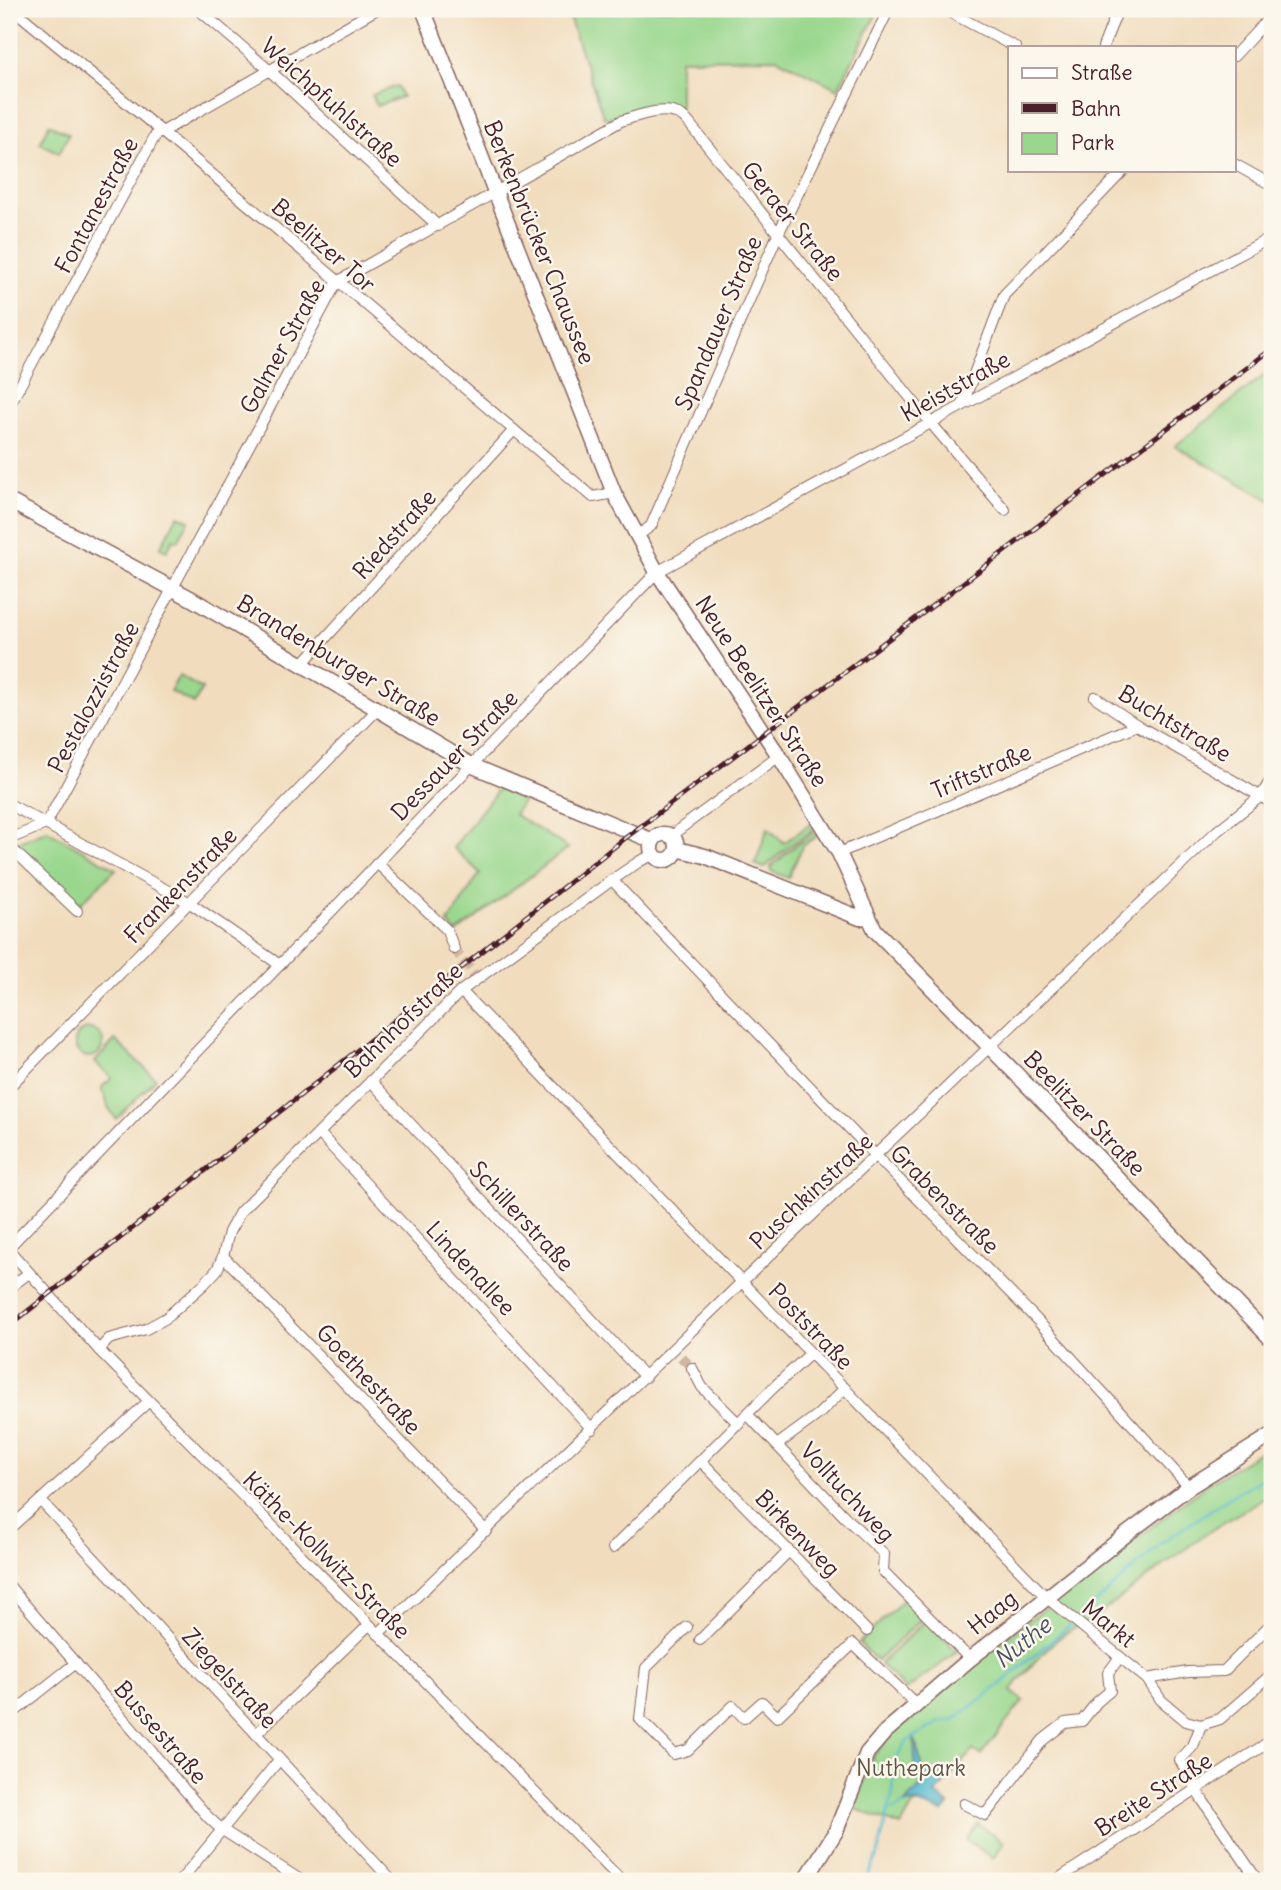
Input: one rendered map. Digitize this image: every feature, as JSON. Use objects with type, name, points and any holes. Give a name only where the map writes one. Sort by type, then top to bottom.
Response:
[{"type":"main road","name":"Berkenbrücker Chaussee","points":[[423,9],[614,493]]},
{"type":"main road","name":"Neue Beelitzer Straße","points":[[614,493],[657,572],[779,755],[839,853],[867,916]]},
{"type":"main road","name":"Brandenburger Straße","points":[[9,501],[173,588],[473,766],[653,848]]},
{"type":"main road","points":[[675,843],[673,857],[665,861],[653,848],[659,835],[860,918],[867,916]]},
{"type":"main road","name":"Beelitzer Straße","points":[[867,916],[875,930],[1272,1340]]},
{"type":"main road","name":"Haag","points":[[805,1881],[836,1832],[867,1753],[885,1732],[1046,1597],[1189,1487],[1272,1435]]},
{"type":"street","name":"Beelitzer Tor","points":[[13,9],[161,131],[593,498],[614,493]]},
{"type":"street","name":"Weichpfuhlstraße","points":[[198,9],[269,70],[438,226]]},
{"type":"street","name":"Fontanestraße","points":[[9,406],[155,136],[377,9]]},
{"type":"street","name":"Spandauer Straße","points":[[636,537],[651,526],[778,234],[889,9]]},
{"type":"street","points":[[944,9],[1013,46]]},
{"type":"street","points":[[1103,46],[1118,9]]},
{"type":"street","points":[[1236,54],[1272,15]]},
{"type":"street","name":"Geraer Straße","points":[[495,191],[621,121],[646,113],[680,115],[694,128],[930,422],[1005,510]]},
{"type":"street","points":[[1236,165],[1272,185]]},
{"type":"street","points":[[963,403],[1004,295],[1122,172]]},
{"type":"street","name":"Galmer Straße","points":[[173,588],[337,282],[495,191]]},
{"type":"street","name":"Kleiststraße","points":[[657,572],[1272,237]]},
{"type":"street","name":"Riedstraße","points":[[302,664],[514,430]]},
{"type":"street","name":"Dessauer Straße","points":[[9,1248],[657,572]]},
{"type":"street","name":"Pestalozzistraße","points":[[46,824],[173,588]]},
{"type":"street","name":"Buchtstraße","points":[[1095,697],[1137,725],[1272,803]]},
{"type":"street","name":"Frankenstraße","points":[[9,1087],[378,709]]},
{"type":"street","name":"Triftstraße","points":[[839,853],[1137,725]]},
{"type":"street","points":[[675,843],[681,828],[779,755]]},
{"type":"street","name":"Puschkinstraße","points":[[378,1634],[645,1377],[677,1353],[742,1282],[1217,831],[1261,796],[1272,778]]},
{"type":"street","points":[[9,804],[190,903],[281,964]]},
{"type":"street","points":[[9,839],[46,824]]},
{"type":"street","points":[[9,846],[77,911]]},
{"type":"street","name":"Bahnhofstraße","points":[[99,1350],[110,1339],[146,1329],[166,1318],[204,1284],[217,1270],[229,1232],[240,1212],[461,991],[653,848]]},
{"type":"street","points":[[377,863],[447,930],[454,949]]},
{"type":"street","name":"Grabenstraße","points":[[612,880],[1036,1319],[1189,1487]]},
{"type":"street","name":"Poststraße","points":[[461,991],[1046,1597]]},
{"type":"street","name":"Schillerstraße","points":[[371,1081],[645,1377]]},
{"type":"street","name":"Lindenallee","points":[[320,1134],[592,1429]]},
{"type":"street","name":"Käthe-Kollwitz-Straße","points":[[9,1248],[99,1350],[622,1881]]},
{"type":"street","name":"Goethestraße","points":[[223,1256],[486,1531]]},
{"type":"street","points":[[9,1288],[29,1273]]},
{"type":"street","points":[[614,1548],[811,1353]]},
{"type":"street","points":[[692,1368],[702,1387],[739,1424]]},
{"type":"street","name":"Volltuchweg","points":[[777,1445],[819,1414],[845,1388]]},
{"type":"street","points":[[9,1529],[149,1401]]},
{"type":"street","name":"Volltuchweg","points":[[748,1415],[884,1554],[883,1571],[970,1659]]},
{"type":"street","name":"Birkenweg","points":[[702,1462],[867,1631]]},
{"type":"street","name":"Ziegelstraße","points":[[41,1502],[392,1881]]},
{"type":"street","points":[[700,1640],[789,1551]]},
{"type":"street","name":"Bussestraße","points":[[9,1586],[221,1829],[302,1881]]},
{"type":"street","name":"Markt","points":[[1046,1597],[1147,1679],[1161,1700],[1186,1721],[1201,1725]]},
{"type":"street","points":[[1147,1679],[1188,1672],[1224,1671],[1272,1623]]},
{"type":"street","points":[[256,1734],[369,1625]]},
{"type":"street","points":[[687,1627],[646,1668],[640,1719],[674,1754],[688,1750],[733,1706],[744,1718],[762,1702],[777,1717],[853,1644],[917,1705]]},
{"type":"street","points":[[964,1804],[985,1815],[1043,1740],[1065,1723],[1082,1721],[1110,1691],[1108,1673],[1120,1657]]},
{"type":"street","points":[[9,1716],[76,1663]]},
{"type":"street","points":[[1201,1725],[1220,1719],[1272,1674]]},
{"type":"street","name":"Breite Straße","points":[[1196,1789],[1181,1760],[1193,1746],[1201,1725]]},
{"type":"street","name":"Breite Straße","points":[[1055,1881],[1272,1740]]},
{"type":"street","points":[[180,1881],[279,1760]]},
{"type":"street","points":[[1196,1789],[1258,1881]]},
{"type":"green space","points":[[578,9],[879,9],[838,89],[777,58],[680,59],[680,107],[645,108],[604,118],[570,20]]},
{"type":"green space","points":[[397,86],[402,97],[377,106],[372,95]]},
{"type":"green space","points":[[49,124],[69,134],[59,153],[40,143]]},
{"type":"green space","points":[[1272,369],[1272,501],[1175,446]]},
{"type":"green space","points":[[178,515],[189,520],[178,541],[173,539],[167,551],[160,548]]},
{"type":"green space","points":[[179,676],[202,689],[194,704],[170,691]]},
{"type":"green space","points":[[499,788],[525,799],[514,814],[568,848],[456,933],[448,923],[480,873],[453,848]]},
{"type":"green space","points":[[810,824],[813,830],[764,868],[755,864],[768,828],[784,843]]},
{"type":"green space","points":[[47,830],[116,869],[80,904],[14,844]]},
{"type":"green space","points":[[814,832],[817,836],[803,845],[788,878],[771,871],[771,867]]},
{"type":"green space","points":[[89,1029],[99,1033],[103,1043],[99,1053],[89,1057],[79,1053],[75,1043],[79,1033]]},
{"type":"green space","points":[[115,1040],[156,1079],[116,1119],[102,1092],[102,1087],[112,1078],[95,1062]]},
{"type":"green space","name":"Nuthepark","points":[[1272,1444],[1272,1493],[1205,1534],[1089,1622],[1056,1640],[1011,1691],[1023,1701],[981,1755],[973,1750],[935,1794],[949,1805],[943,1812],[918,1803],[913,1805],[901,1826],[853,1808],[874,1755],[894,1732],[974,1662],[1208,1484]]},
{"type":"green space","points":[[905,1598],[923,1617],[877,1661],[859,1643]]},
{"type":"green space","points":[[926,1620],[957,1652],[906,1690],[880,1664]]},
{"type":"green space","points":[[978,1824],[1004,1842],[993,1858],[966,1840]]},
{"type":"water","points":[[914,1737],[923,1769],[932,1773],[939,1771],[949,1778],[935,1794],[949,1805],[943,1812],[918,1803],[904,1804],[921,1787],[915,1761]]},
{"type":"waterway","name":"Nuthe","points":[[1078,1619],[1165,1540],[1272,1473]]},
{"type":"waterway","name":"Nuthe","points":[[865,1881],[877,1858],[893,1791],[895,1761],[906,1742],[940,1722],[953,1720],[997,1687],[1072,1623]]},
{"type":"waterway","points":[[888,1812],[904,1804]]},
{"type":"tunnel","points":[[454,949],[478,978]]},
{"type":"tunnel","points":[[681,1357],[692,1368]]},
{"type":"railway","points":[[9,1326],[624,839],[1272,349]]}]
